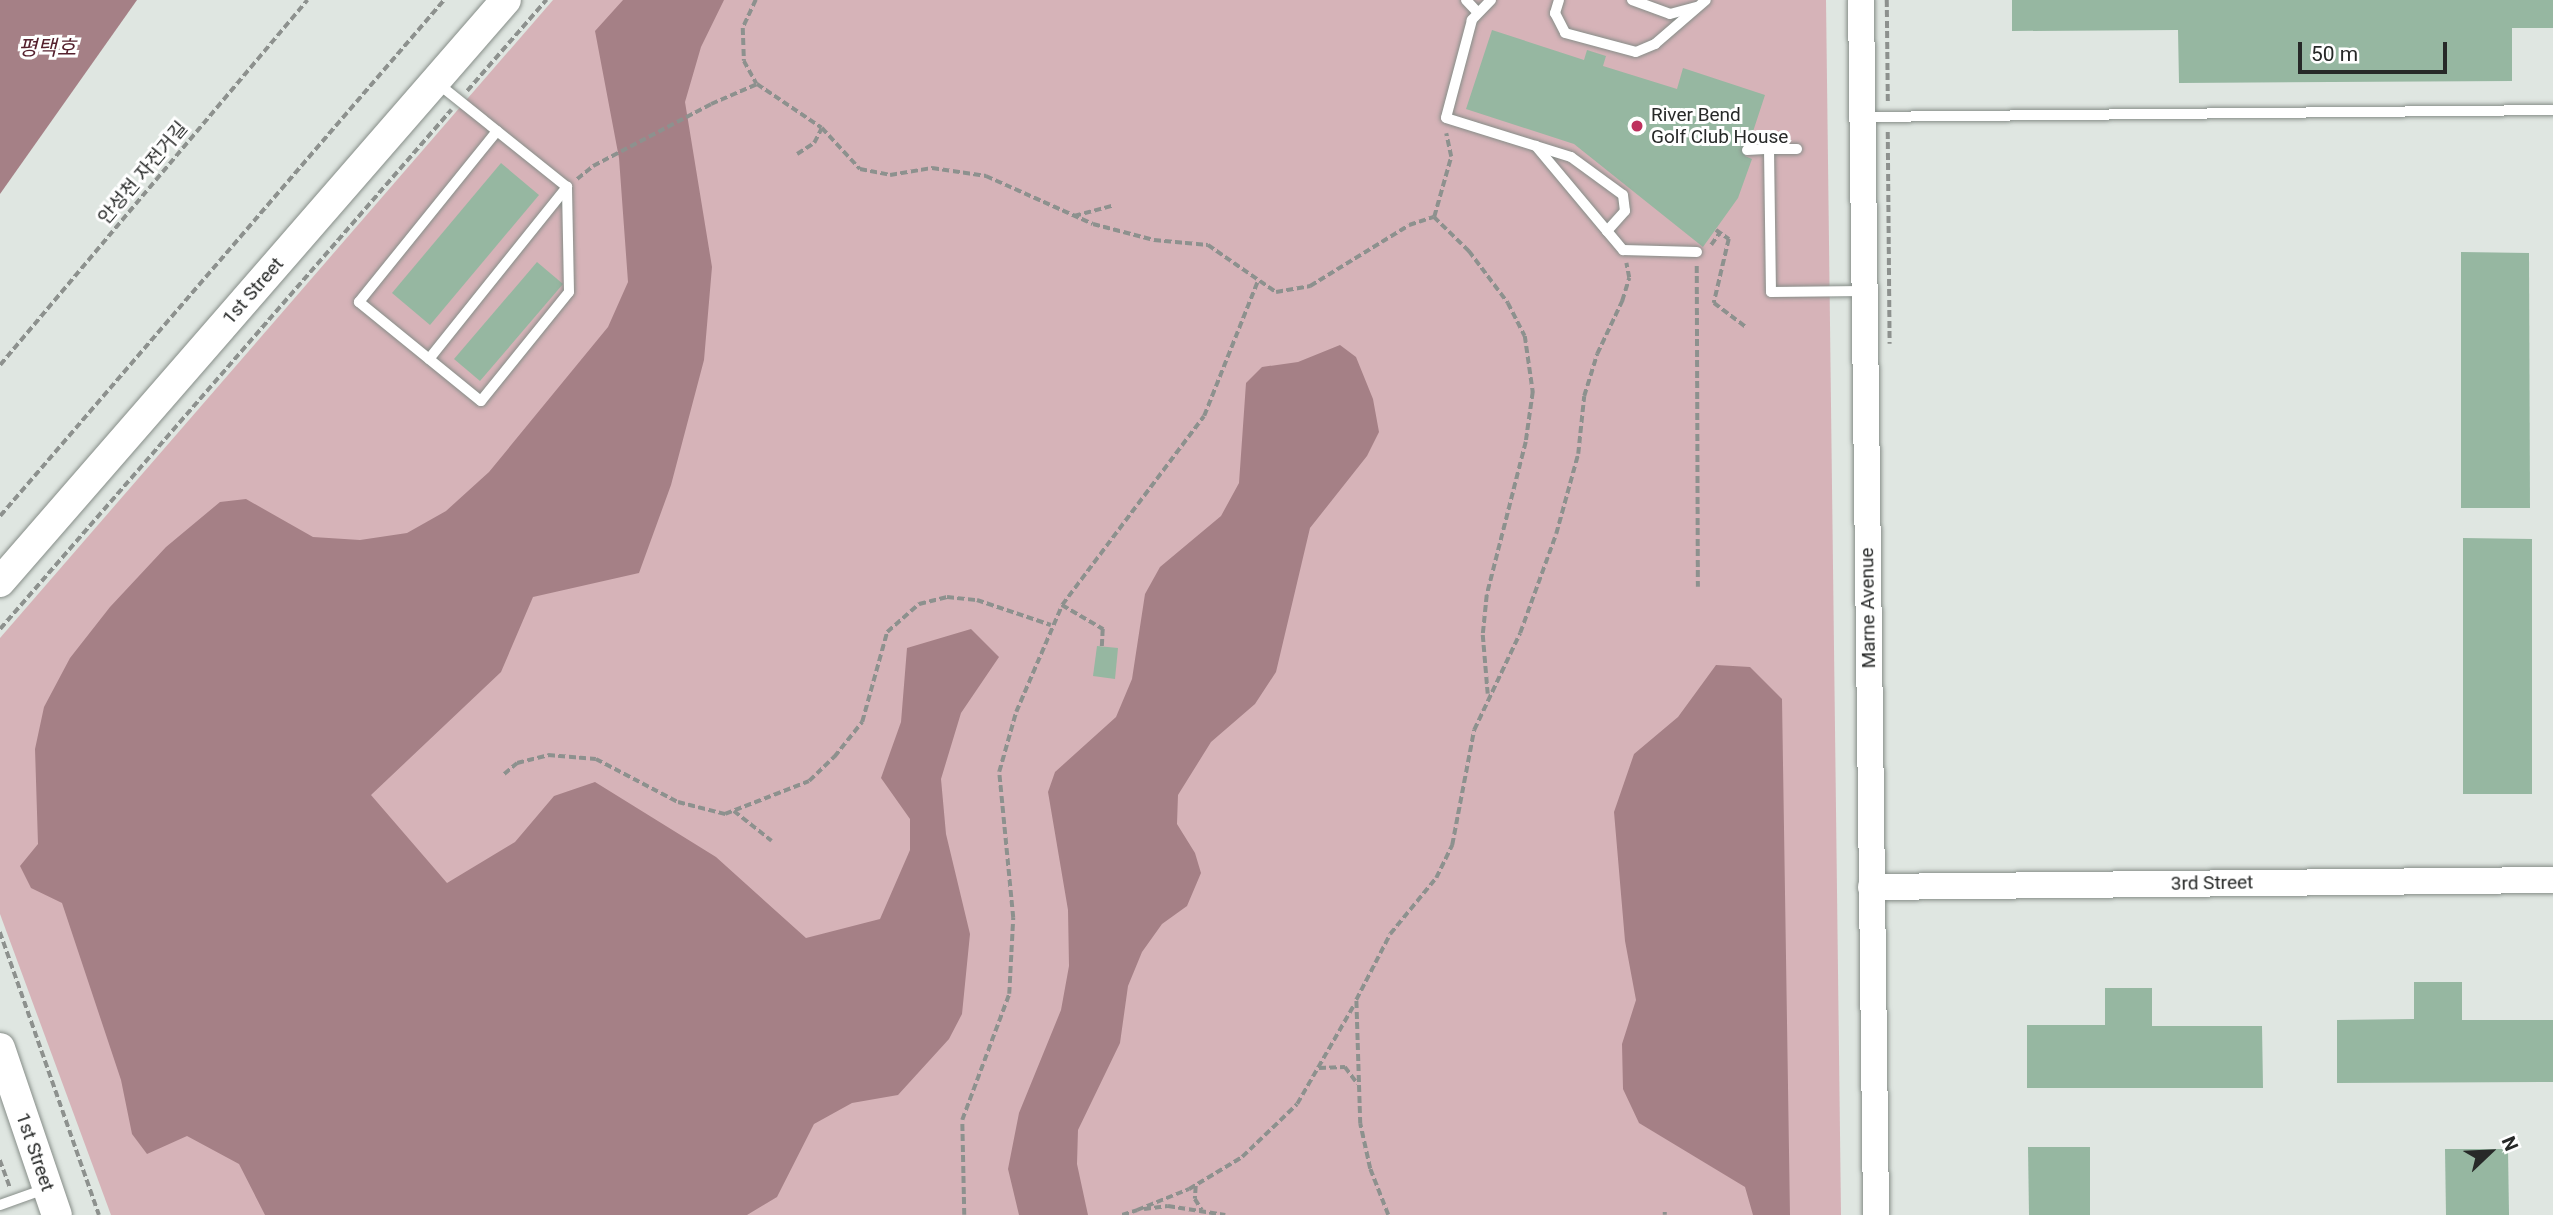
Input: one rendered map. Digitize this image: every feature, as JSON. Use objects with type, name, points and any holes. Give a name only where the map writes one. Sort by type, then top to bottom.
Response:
[{"type":"main road","name":"1st Street","points":[[0,582],[506,0]]},
{"type":"main road","name":"1st Street","points":[[0,1048],[52,1202]]},
{"type":"street","name":"Marne Avenue","points":[[1861,0],[1876,1215]]},
{"type":"street","name":"3rd Street","points":[[1871,887],[2553,880]]},
{"type":"lane","points":[[1466,0],[1478,12]]},
{"type":"lane","points":[[1491,0],[1478,12],[1446,118],[1571,157],[1623,195],[1625,212],[1607,231]]},
{"type":"lane","points":[[1559,0],[1555,13],[1565,33],[1636,52],[1655,44],[1702,3]]},
{"type":"lane","points":[[1632,0],[1670,14],[1702,3]]},
{"type":"lane","points":[[435,81],[567,187]]},
{"type":"lane","points":[[1862,117],[2553,110]]},
{"type":"lane","points":[[497,131],[359,302],[481,401],[569,292],[567,187]]},
{"type":"lane","points":[[1536,146],[1623,250],[1697,252]]},
{"type":"lane","points":[[1769,149],[1771,292],[1864,291]]},
{"type":"lane","points":[[1747,150],[1797,149]]},
{"type":"lane","points":[[429,359],[567,187]]},
{"type":"lane","points":[[0,1205],[52,1202]]},
{"type":"path","name":"안성천 자전거길","points":[[0,365],[307,0]]},
{"type":"path","points":[[0,516],[444,0]]},
{"type":"path","points":[[0,629],[546,0]]},
{"type":"path","points":[[756,0],[743,28],[744,61],[757,84],[821,128],[860,169],[890,175],[932,168],[986,176],[1074,216],[1154,240],[1208,246],[1276,292],[1310,286],[1409,225],[1434,217]]},
{"type":"path","points":[[593,166],[711,104],[757,84]]},
{"type":"path","points":[[1434,217],[1451,158],[1446,118]]},
{"type":"path","points":[[797,154],[814,143],[821,128]]},
{"type":"path","points":[[1074,216],[1112,206]]},
{"type":"path","points":[[1434,217],[1469,251],[1507,303],[1525,336],[1533,392],[1524,454],[1487,595],[1483,635],[1488,695]]},
{"type":"path","points":[[1716,230],[1729,239],[1714,303],[1745,326]]},
{"type":"path","points":[[1122,1215],[1197,1184],[1242,1157],[1297,1104],[1320,1068],[1390,934],[1436,877],[1452,845],[1474,730],[1488,695],[1520,633],[1556,534],[1578,454],[1584,396],[1629,278],[1623,250]]},
{"type":"path","points":[[1697,252],[1698,586]]},
{"type":"path","points":[[964,1215],[962,1121],[1009,994],[1013,918],[999,772],[1016,712],[1051,625],[1062,605],[1204,416],[1258,280]]},
{"type":"path","points":[[504,774],[517,763],[548,755],[596,759],[678,802],[724,814],[809,781],[834,757],[862,722],[887,632],[919,604],[947,597],[977,600],[1051,625]]},
{"type":"path","points":[[1062,605],[1103,629],[1102,647]]},
{"type":"path","points":[[734,811],[772,841]]},
{"type":"path","points":[[0,932],[99,1215]]},
{"type":"path","points":[[1356,1000],[1358,1084],[1370,1169],[1388,1215]]},
{"type":"path","points":[[1320,1068],[1345,1067],[1358,1084]]},
{"type":"path","points":[[1197,1184],[1195,1199],[1202,1210]]},
{"type":"path","points":[[1137,1210],[1168,1206],[1225,1215]]},
{"type":"shaded area","points":[[553,0],[1826,0],[1841,1215],[111,1215],[0,914],[0,638]]},
{"type":"water","name":"평택호","points":[[0,0],[137,0],[0,194]]},
{"type":"water","points":[[623,0],[724,0],[701,47],[685,102],[712,267],[704,360],[671,485],[639,573],[533,597],[501,672],[371,795],[447,883],[515,842],[554,796],[595,782],[716,857],[806,938],[880,919],[910,850],[910,819],[881,778],[901,722],[907,648],[971,629],[999,657],[961,713],[941,779],[946,834],[970,934],[962,1014],[949,1039],[898,1095],[852,1103],[814,1124],[777,1197],[747,1215],[265,1215],[239,1164],[187,1136],[147,1154],[132,1134],[121,1080],[62,903],[31,888],[20,866],[38,844],[35,749],[44,707],[70,658],[110,607],[166,547],[220,502],[246,499],[313,537],[360,540],[407,533],[446,511],[489,472],[608,327],[628,282],[619,158],[595,31]]},
{"type":"water","points":[[1340,345],[1356,357],[1373,399],[1379,432],[1367,456],[1310,528],[1276,672],[1255,704],[1211,742],[1178,795],[1177,824],[1195,853],[1201,873],[1187,906],[1162,924],[1142,952],[1128,986],[1120,1043],[1078,1130],[1077,1164],[1088,1215],[1019,1215],[1008,1169],[1019,1113],[1061,1010],[1069,966],[1068,910],[1048,792],[1055,772],[1116,717],[1132,679],[1145,594],[1160,567],[1221,516],[1239,483],[1246,383],[1262,367],[1298,362]]},
{"type":"water","points":[[1716,665],[1750,667],[1782,699],[1790,1215],[1753,1215],[1745,1187],[1639,1123],[1623,1089],[1622,1044],[1636,1000],[1625,941],[1614,812],[1634,754],[1678,717]]},
{"type":"building","points":[[2012,0],[2553,0],[2553,28],[2512,28],[2512,81],[2179,83],[2178,30],[2012,31]]},
{"type":"building","name":"River Bend Golf Club House","points":[[1492,30],[1584,60],[1587,50],[1606,56],[1603,66],[1677,89],[1683,68],[1765,95],[1745,156],[1752,159],[1738,198],[1703,247],[1574,144],[1466,109]]},
{"type":"building","points":[[501,163],[539,195],[430,325],[392,293]]},
{"type":"building","points":[[2461,252],[2529,253],[2530,508],[2461,508]]},
{"type":"building","points":[[537,262],[563,284],[480,381],[454,359]]},
{"type":"building","points":[[2463,538],[2532,539],[2532,794],[2463,794]]},
{"type":"building","points":[[1097,646],[1118,648],[1115,679],[1093,676]]},
{"type":"building","points":[[2414,982],[2462,982],[2462,1020],[2553,1020],[2553,1082],[2337,1083],[2337,1020],[2414,1019]]},
{"type":"building","points":[[2105,988],[2152,988],[2152,1026],[2262,1026],[2263,1088],[2027,1088],[2027,1025],[2105,1025]]},
{"type":"building","points":[[2028,1147],[2090,1147],[2090,1215],[2029,1215]]},
{"type":"building","points":[[2445,1149],[2508,1149],[2509,1215],[2446,1215]]},
{"type":"place","name":"River Bend Golf Club House","points":[[1637,126]]}]
